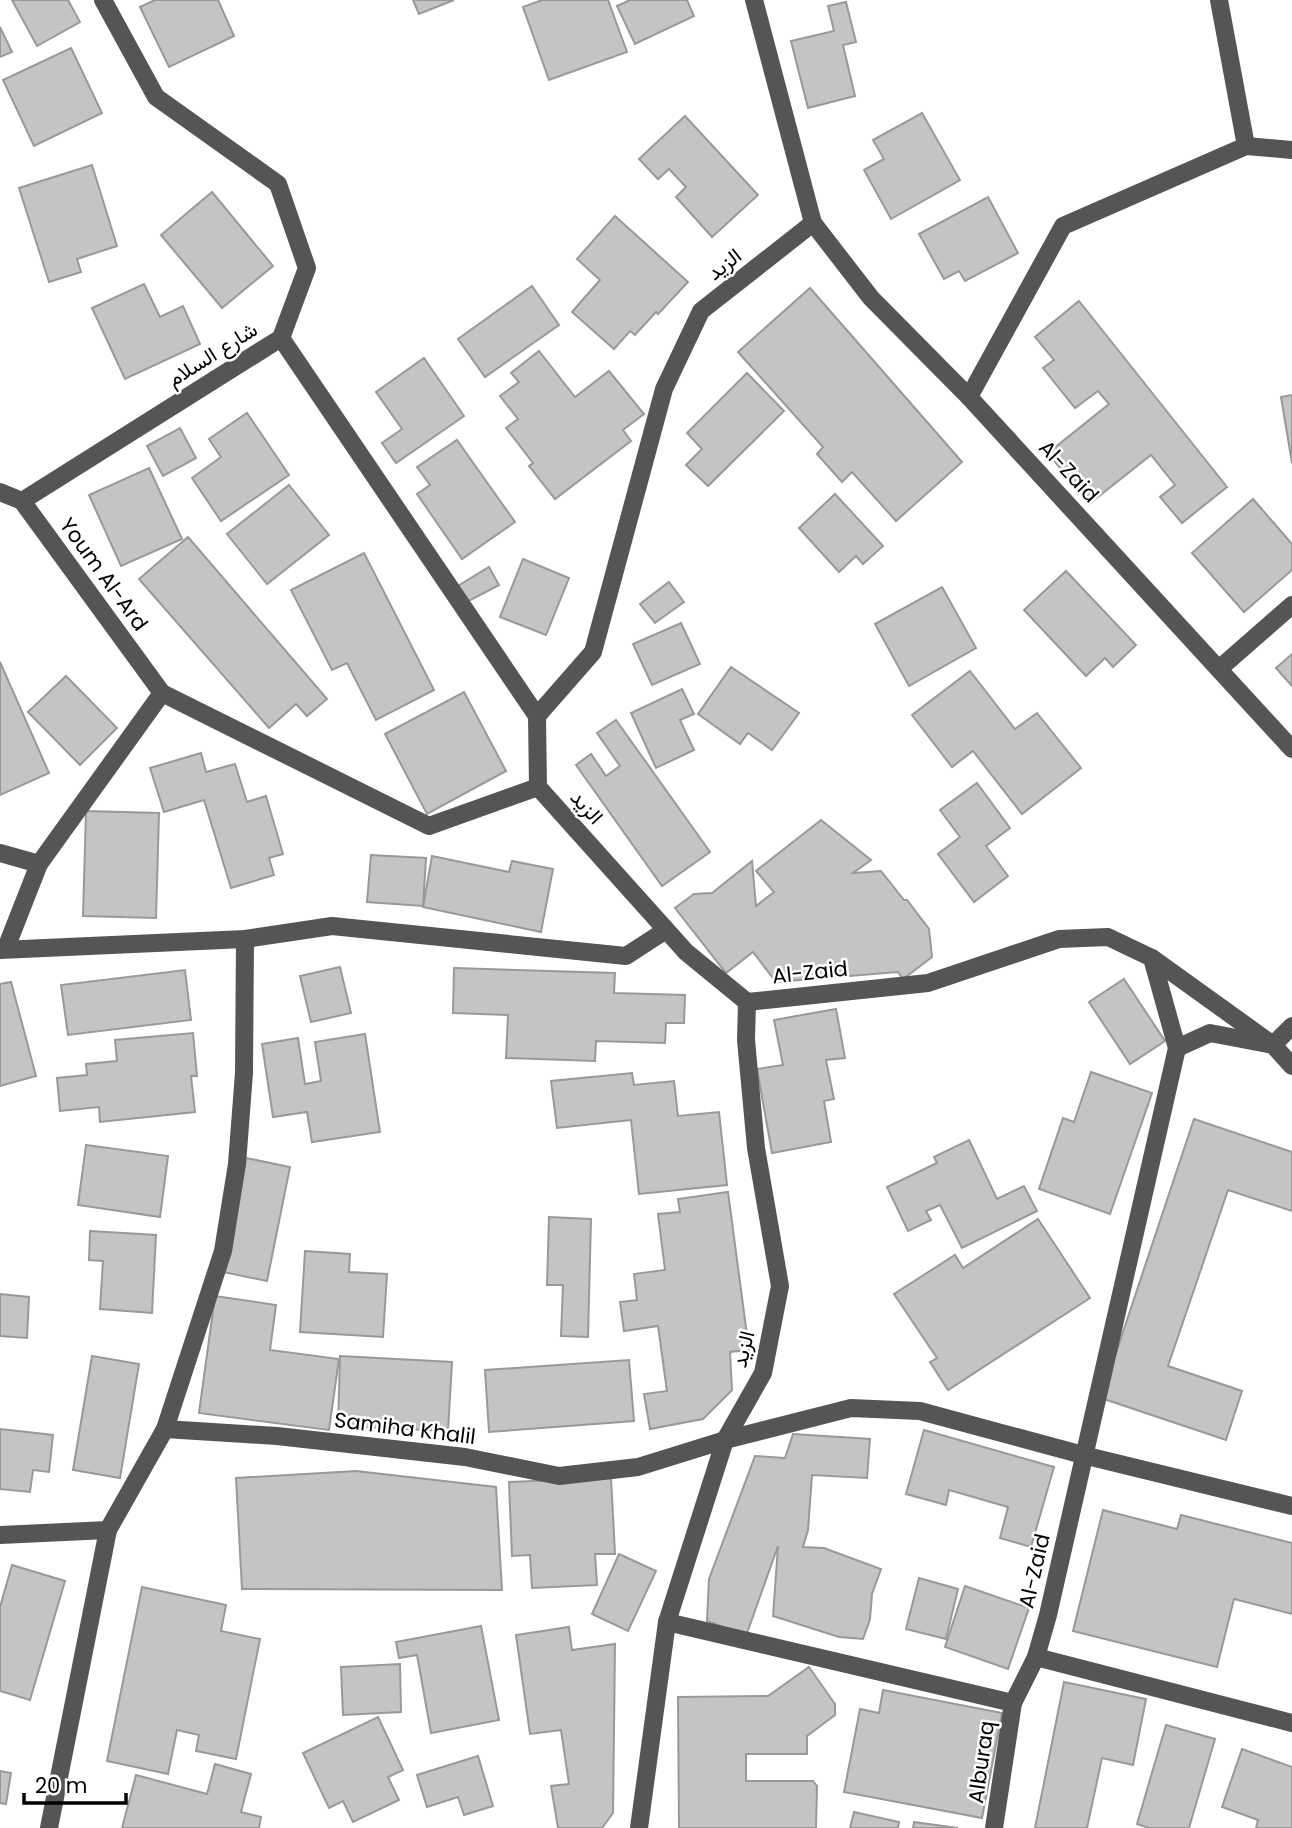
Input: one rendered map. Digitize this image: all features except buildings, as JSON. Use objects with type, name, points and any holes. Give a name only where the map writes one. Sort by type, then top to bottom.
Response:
[{"type":"street","name":"شارع السلام","points":[[22,501],[281,338],[307,268],[278,184],[156,97],[103,0]]},
{"type":"street","points":[[754,0],[813,223]]},
{"type":"street","points":[[1219,0],[1246,146]]},
{"type":"street","points":[[969,397],[1063,226],[1246,146],[1292,150]]},
{"type":"street","name":"Al-Zaid","points":[[813,223],[871,298],[969,397],[1292,749]]},
{"type":"street","name":"الزيد","points":[[639,1828],[667,1622],[725,1440],[764,1373],[780,1286],[756,1149],[746,1040],[747,1002],[686,952],[538,787],[537,716],[593,652],[664,389],[701,310],[813,223]]},
{"type":"street","points":[[281,338],[537,716]]},
{"type":"street","points":[[0,492],[22,501]]},
{"type":"street","name":"Youm Al-Ard","points":[[22,501],[162,693]]},
{"type":"street","points":[[1220,668],[1292,605]]},
{"type":"street","points":[[538,787],[429,826],[162,693],[39,864],[3,949],[245,939],[332,926],[626,957],[666,930]]},
{"type":"street","points":[[0,853],[39,864]]},
{"type":"street","name":"Al-Zaid","points":[[747,1002],[928,983],[1059,939],[1108,937],[1152,957],[1273,1045],[1292,1066]]},
{"type":"street","points":[[50,1828],[108,1530],[165,1429],[223,1251],[237,1164],[244,1073],[245,939]]},
{"type":"street","points":[[1152,957],[1177,1048],[1210,1033],[1273,1045],[1292,1026]]},
{"type":"street","name":"Al-Zaid","points":[[1013,1703],[1036,1657],[1177,1048]]},
{"type":"street","points":[[725,1440],[851,1408],[920,1411],[1083,1455],[1292,1506]]},
{"type":"street","name":"Samiha Khalil","points":[[165,1429],[277,1436],[452,1456],[559,1476],[638,1467],[725,1440]]},
{"type":"street","points":[[0,1535],[108,1530]]},
{"type":"street","points":[[667,1622],[1013,1703]]},
{"type":"street","points":[[1036,1657],[1292,1723]]},
{"type":"street","name":"Alburaq","points":[[994,1828],[1013,1703]]}]
